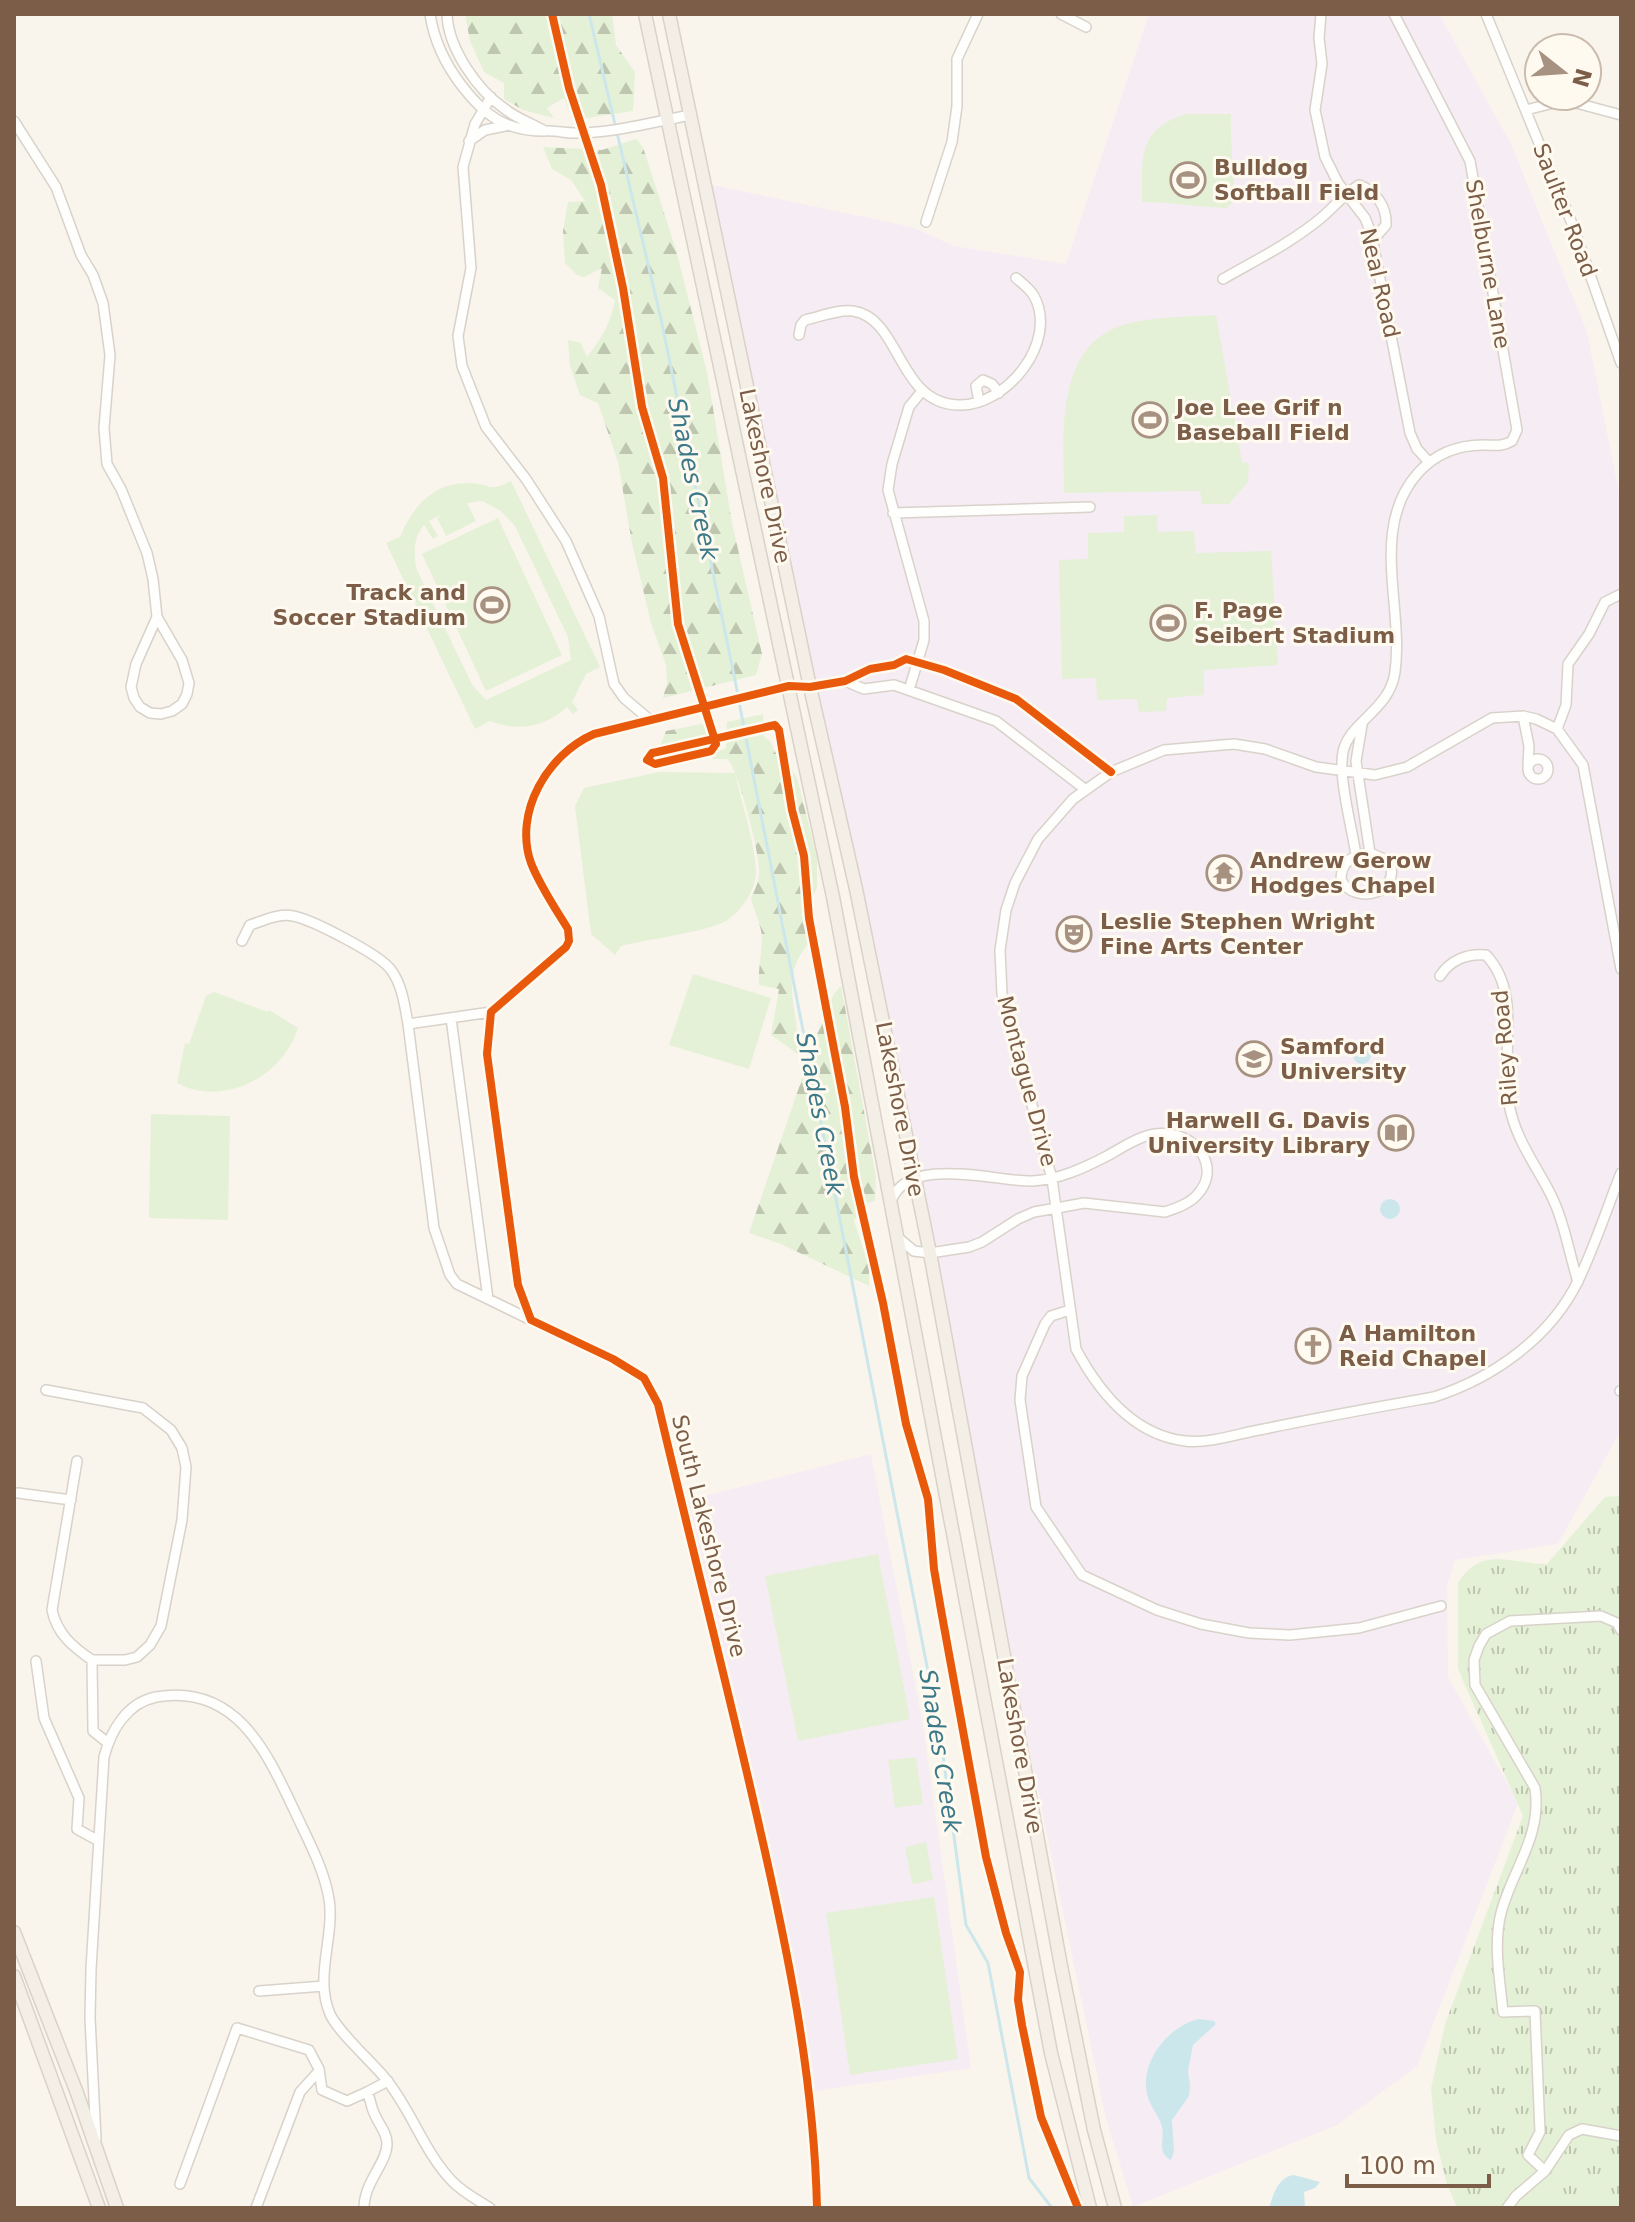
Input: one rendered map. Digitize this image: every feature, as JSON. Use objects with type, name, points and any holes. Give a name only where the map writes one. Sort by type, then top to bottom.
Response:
[{"type":"main road","name":"Lakeshore Drive","points":[[645,14],[789,686],[891,1201],[1051,2053],[1090,2208]]},
{"type":"main road","name":"Lakeshore Drive","points":[[669,14],[810,687],[844,832],[930,1253],[1043,1874],[1094,2130],[1115,2208]]},
{"type":"main road","points":[[14,1932],[77,2093],[117,2208]]},
{"type":"main road","points":[[14,1976],[99,2208]]},
{"type":"main road","points":[[1071,2135],[1094,2130]]},
{"type":"street","points":[[430,14],[435,40],[461,85],[482,109],[508,126],[530,132],[543,130],[576,134],[690,115]]},
{"type":"street","points":[[447,14],[459,54],[491,97],[504,109],[543,130]]},
{"type":"street","points":[[926,222],[956,123],[957,59],[978,14]]},
{"type":"street","points":[[1061,14],[1086,27]]},
{"type":"street","name":"Neal Road","points":[[1321,14],[1319,38],[1322,64],[1315,110],[1325,157],[1338,183],[1365,218],[1373,240],[1410,433],[1417,449],[1429,462]]},
{"type":"street","name":"Shelburne Lane","points":[[1394,14],[1470,161],[1517,423],[1516,436],[1507,444],[1457,448],[1429,462]]},
{"type":"street","name":"Saulter Road","points":[[1486,14],[1523,103]]},
{"type":"street","points":[[445,61],[459,54]]},
{"type":"street","points":[[491,97],[482,109],[469,141],[463,167],[471,268],[458,336],[462,366],[486,427],[526,479],[566,541],[599,616],[614,684],[624,698],[655,719]]},
{"type":"street","name":"Saulter Road","points":[[1527,112],[1573,226],[1621,363]]},
{"type":"street","points":[[14,121],[50,176],[103,303],[110,355],[104,445],[107,464],[121,489],[147,553],[157,617],[182,660],[189,683],[182,704],[161,714],[150,713],[140,707],[131,687],[136,664],[157,617]]},
{"type":"street","points":[[469,141],[493,127],[508,126]]},
{"type":"street","points":[[1223,279],[1291,240],[1359,185],[1365,186],[1383,205],[1386,225],[1373,240]]},
{"type":"street","points":[[799,335],[805,320],[852,310],[868,317],[884,334],[922,391],[947,405],[964,405],[999,393],[1030,358],[1038,338],[1039,317],[1035,297],[1016,278]]},
{"type":"street","points":[[979,401],[976,386],[983,380],[992,384],[999,393]]},
{"type":"street","points":[[909,690],[924,640],[924,621],[888,490],[892,464],[909,407],[922,391]]},
{"type":"street","points":[[1356,855],[1342,755],[1350,736],[1383,702],[1391,686],[1396,669],[1397,634],[1391,540],[1393,519],[1406,490],[1429,462]]},
{"type":"street","points":[[893,513],[1090,507]]},
{"type":"street","points":[[1557,729],[1566,705],[1568,664],[1589,634],[1605,602],[1621,594]]},
{"type":"street","points":[[408,1024],[491,1012],[566,947],[568,929],[530,860],[527,835],[530,810],[545,775],[581,739],[789,686],[810,687],[845,681],[870,669],[894,665],[906,659],[1016,699],[1111,772]]},
{"type":"street","points":[[894,665],[894,685]]},
{"type":"street","points":[[845,681],[864,689],[894,685],[1001,724],[1086,790]]},
{"type":"street","points":[[1523,716],[1557,729],[1583,765],[1621,969]]},
{"type":"street","points":[[1523,716],[1529,746],[1528,766],[1532,777],[1541,779],[1548,768],[1529,746]]},
{"type":"street","name":"Montague Drive","points":[[1523,716],[1492,718],[1393,772],[1375,775],[1316,767],[1265,749],[1234,744],[1164,750],[1111,772],[1073,799],[1038,839],[1015,883],[1006,910],[1000,950],[1002,994],[1052,1179],[1076,1349],[1089,1373],[1125,1416],[1147,1429],[1186,1441],[1434,1397],[1463,1388],[1491,1373],[1523,1349],[1565,1302],[1578,1282],[1621,1173]]},
{"type":"street","points":[[1362,725],[1357,748],[1357,773],[1370,853]]},
{"type":"street","points":[[1528,766],[1532,760],[1542,760]]},
{"type":"street","points":[[1370,853],[1386,858],[1392,871],[1386,886],[1370,894],[1352,891],[1341,880],[1343,866],[1356,855],[1370,853]]},
{"type":"street","name":"South Lakeshore Drive","points":[[242,941],[250,925],[272,917],[292,916],[316,925],[389,966],[401,992],[408,1024],[434,1228],[450,1275],[457,1284],[613,1359],[644,1378],[652,1388],[722,1662],[776,1899],[803,2041],[816,2155],[817,2208]]},
{"type":"street","name":"Riley Road","points":[[1440,976],[1445,968],[1471,953],[1486,955],[1495,964],[1505,997],[1507,1094],[1512,1119],[1521,1143],[1552,1196],[1578,1282]]},
{"type":"street","points":[[491,1012],[487,1054],[518,1285],[531,1320]]},
{"type":"street","points":[[451,1018],[488,1299]]},
{"type":"street","points":[[891,1201],[895,1191],[914,1179],[962,1172],[1017,1181],[1052,1179],[1095,1162],[1143,1136],[1158,1133],[1191,1140],[1201,1150],[1207,1168],[1197,1195],[1165,1212],[1084,1203],[1026,1215],[982,1242],[930,1253],[914,1251],[897,1237]]},
{"type":"street","points":[[1070,1310],[1048,1319],[1022,1376],[1020,1400],[1036,1507],[1082,1575],[1157,1610],[1201,1624],[1249,1633],[1290,1635],[1359,1628],[1441,1606]]},
{"type":"street","points":[[46,1390],[143,1408],[171,1430],[182,1448],[186,1467],[182,1520],[161,1626],[150,1645],[137,1657],[92,1660],[71,1646],[55,1622],[52,1610],[77,1461]]},
{"type":"street","points":[[18,1493],[71,1500]]},
{"type":"street","points":[[1545,2171],[1528,2155],[1540,2132],[1535,2011],[1503,2012],[1498,1934],[1502,1912],[1536,1822],[1535,1788],[1475,1685],[1474,1660],[1486,1634],[1510,1621],[1601,1616],[1617,1623],[1621,1630]]},
{"type":"street","points":[[92,1660],[93,1731],[108,1743]]},
{"type":"street","points":[[36,1661],[44,1718],[79,1798],[77,1829],[97,1840]]},
{"type":"street","points":[[96,2147],[91,1969],[97,1840],[108,1743],[121,1719],[147,1699],[170,1695],[204,1700],[235,1715],[257,1737],[274,1766],[321,1867],[329,1903],[324,1986],[333,2019],[388,2081],[450,2178],[464,2192],[490,2208]]},
{"type":"street","points":[[259,1991],[324,1986]]},
{"type":"street","points":[[180,2184],[237,2028],[309,2050],[319,2071],[322,2090],[347,2101],[388,2081]]},
{"type":"street","points":[[77,2093],[86,2082],[92,2059]]},
{"type":"street","points":[[256,2208],[300,2092],[319,2071]]},
{"type":"street","points":[[364,2208],[364,2194],[387,2146],[367,2092]]},
{"type":"street","points":[[1507,2208],[1545,2171],[1569,2135],[1582,2129],[1621,2136]]},
{"type":"shaded area","name":"Samford University","points":[[1149,14],[1439,14],[1511,144],[1587,332],[1621,503],[1621,1430],[1558,1544],[1455,1560],[1447,1586],[1448,1677],[1518,1803],[1417,2066],[1337,2125],[1133,2207],[1106,2118],[703,183],[912,227],[954,246],[1066,264]]},
{"type":"shaded area","points":[[871,1454],[923,1726],[971,2068],[808,2092],[784,1938],[681,1502]]},
{"type":"green space","points":[[465,14],[612,14],[616,45],[635,72],[633,111],[573,120],[564,98],[547,108],[554,118],[523,110],[504,99],[504,83],[484,72],[470,41]]},
{"type":"green space","name":"Bulldog Softball Field","points":[[1187,114],[1231,114],[1234,201],[1227,208],[1142,202],[1143,159],[1151,137],[1171,120]]},
{"type":"green space","points":[[636,139],[643,147],[676,250],[707,372],[732,523],[762,654],[756,675],[663,698],[667,682],[666,665],[651,623],[632,543],[618,462],[598,403],[580,395],[570,366],[568,340],[581,343],[587,357],[605,330],[615,300],[598,288],[602,268],[584,277],[577,275],[565,263],[563,231],[568,202],[585,201],[571,180],[552,169],[543,147],[602,150]]},
{"type":"green space","name":"Joe Lee Grif n Baseball Field","points":[[1216,315],[1242,462],[1249,463],[1248,482],[1229,504],[1202,504],[1200,491],[1064,493],[1064,420],[1074,373],[1085,352],[1101,336],[1123,325],[1157,318]]},
{"type":"green space","points":[[511,481],[600,667],[586,674],[572,702],[578,710],[573,714],[567,707],[550,719],[531,726],[510,726],[490,721],[475,729],[386,543],[400,537],[418,506],[445,487],[469,483],[493,487]],"holes":[[[482,501],[501,511],[515,526],[568,637],[571,660],[486,700],[473,686],[416,568],[415,545],[424,525],[433,539],[438,536],[429,521],[440,515],[437,518],[446,536],[476,521],[467,503]]]},
{"type":"green space","name":"F. Page Seibert Stadium","points":[[1157,515],[1158,532],[1194,531],[1196,553],[1271,551],[1278,665],[1204,670],[1204,695],[1167,698],[1166,711],[1139,712],[1137,699],[1097,700],[1096,678],[1062,679],[1059,560],[1088,559],[1088,533],[1124,532],[1124,516]]},
{"type":"green space","name":"Track and Soccer Stadium","points":[[498,518],[562,655],[486,691],[422,554]]},
{"type":"green space","points":[[763,714],[764,737],[797,778],[817,858],[817,887],[806,917],[808,944],[799,957],[792,984],[798,1054],[771,1035],[779,989],[759,985],[762,937],[751,898],[759,876],[755,844],[742,795],[728,759],[712,759],[717,751],[726,749],[727,722]]},
{"type":"green space","points":[[706,723],[709,735],[693,739],[687,752],[661,759],[660,746],[666,731]]},
{"type":"green space","points":[[659,772],[735,773],[753,847],[755,878],[746,900],[724,922],[688,933],[621,946],[615,955],[591,934],[575,806],[584,788]]},
{"type":"green space","points":[[693,974],[771,998],[749,1069],[669,1045]]},
{"type":"green space","points":[[841,986],[876,1177],[875,1201],[866,1203],[854,1221],[869,1266],[869,1286],[781,1244],[749,1233],[819,1029],[831,1000]]},
{"type":"green space","points":[[214,992],[267,1012],[269,1010],[298,1028],[280,1060],[266,1073],[250,1083],[214,1092],[195,1090],[177,1083],[185,1043],[189,1044],[206,996]]},
{"type":"green space","points":[[151,1114],[230,1116],[228,1220],[149,1218]]},
{"type":"green space","points":[[1621,1496],[1621,2208],[1457,2208],[1446,2181],[1436,2140],[1431,2089],[1445,2024],[1523,1816],[1458,1669],[1458,1583],[1467,1571],[1487,1560],[1547,1564],[1605,1497]]},
{"type":"green space","points":[[878,1554],[910,1719],[798,1741],[765,1576]]},
{"type":"green space","points":[[916,1757],[923,1804],[895,1808],[888,1760]]},
{"type":"green space","points":[[926,1842],[933,1880],[912,1884],[905,1847]]},
{"type":"green space","points":[[934,1897],[958,2059],[850,2075],[826,1913]]},
{"type":"water","points":[[1358,1046],[1366,1046],[1371,1055],[1369,1062],[1358,1064],[1353,1059],[1353,1051]]},
{"type":"water","points":[[1390,1199],[1397,1202],[1400,1209],[1397,1216],[1390,1219],[1383,1216],[1380,1209],[1383,1202]]},
{"type":"water","points":[[1199,2019],[1216,2024],[1193,2045],[1188,2071],[1189,2096],[1172,2120],[1174,2152],[1171,2160],[1164,2153],[1162,2127],[1147,2094],[1148,2070],[1152,2058],[1167,2037]]},
{"type":"water","points":[[1294,2175],[1320,2182],[1315,2188],[1304,2192],[1305,2208],[1269,2208],[1280,2183]]},
{"type":"waterway","name":"Shades Creek","points":[[589,14],[661,319],[738,695]]},
{"type":"waterway","name":"Shades Creek","points":[[739,702],[940,1733],[966,1925],[988,1963],[1029,2178],[1052,2208]]},
{"type":"cycle path","points":[[552,14],[569,88],[601,185],[623,288],[642,407],[663,478],[678,624],[713,734],[716,744],[711,751],[655,764],[647,760],[652,753],[657,752],[775,725],[779,730],[792,810],[804,856],[809,918],[845,1107],[854,1177],[883,1303],[906,1424],[928,1499],[934,1569],[986,1857],[1020,1972],[1018,2000],[1041,2117],[1078,2208]]},
{"type":"cycle path","points":[[817,2208],[810,2108],[788,1959],[658,1404],[644,1378],[613,1359],[531,1320],[518,1285],[487,1054],[491,1012],[566,947],[569,941],[568,929],[531,863],[527,824],[538,787],[549,770],[562,755],[594,734],[789,686],[810,687],[845,681],[870,669],[894,665],[906,659],[944,670],[1016,699],[1111,772]]},
{"type":"place","name":"Bulldog Softball Field","points":[[1188,180]]},
{"type":"place","name":"Joe Lee Grif n Baseball Field","points":[[1150,420]]},
{"type":"place","name":"Track and Soccer Stadium","points":[[492,605]]},
{"type":"place","name":"F. Page Seibert Stadium","points":[[1168,623]]},
{"type":"place","name":"Andrew Gerow Hodges Chapel","points":[[1224,873]]},
{"type":"place","name":"Leslie Stephen Wright Fine Arts Center","points":[[1074,934]]},
{"type":"place","name":"Samford University","points":[[1254,1059]]},
{"type":"place","name":"Harwell G. Davis University Library","points":[[1396,1133]]},
{"type":"place","name":"A Hamilton Reid Chapel","points":[[1313,1346]]}]
